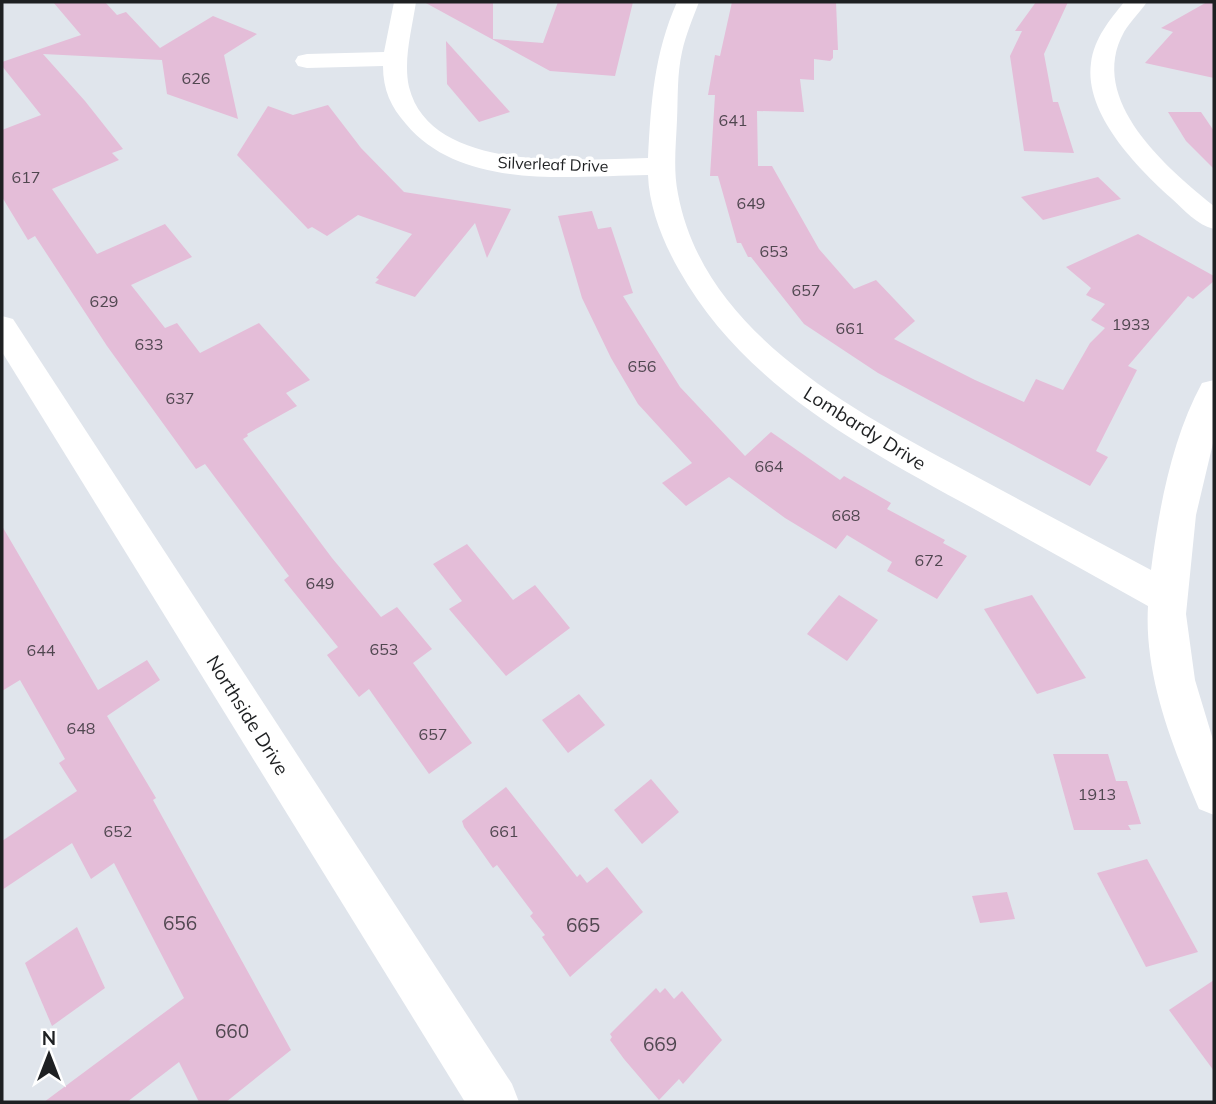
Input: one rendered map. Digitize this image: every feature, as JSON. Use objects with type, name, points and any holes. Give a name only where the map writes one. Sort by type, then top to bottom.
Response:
[{"type":"street","name":"Silverleaf Drive","points":[[405,2],[396,59],[396,84],[411,117],[423,132],[442,146],[468,157],[504,165],[661,166]]},
{"type":"street","name":"Lombardy Drive","points":[[688,2],[668,61],[661,166],[665,200],[681,246],[693,270],[727,320],[790,380],[832,411],[892,447],[1167,597]]},
{"type":"street","points":[[1136,2],[1115,26],[1105,44],[1102,66],[1104,91],[1118,121],[1136,149],[1166,180],[1214,220]]},
{"type":"street","points":[[307,61],[396,59]]},
{"type":"street","name":"Northside Drive","points":[[2,327],[494,1102]]},
{"type":"street","points":[[1214,392],[1206,411],[1177,518],[1167,597],[1168,641],[1179,691],[1198,758],[1214,794]]},
{"type":"building","points":[[53,2],[105,2],[117,15],[126,12],[160,48],[213,16],[257,34],[224,55],[238,119],[167,94],[162,60],[43,54],[123,149],[112,153],[119,160],[52,189],[97,254],[165,224],[192,257],[131,285],[165,328],[177,323],[200,353],[259,323],[310,380],[286,393],[297,406],[247,434],[243,439],[332,558],[381,617],[397,607],[432,649],[413,663],[472,743],[429,774],[369,689],[359,697],[327,655],[338,647],[284,580],[289,576],[205,464],[196,469],[107,346],[35,236],[28,240],[2,197],[2,130],[41,115],[2,66],[2,62],[81,35]]},
{"type":"building","points":[[424,2],[493,2],[493,39],[543,43],[558,2],[633,2],[615,76],[550,71]]},
{"type":"building","points":[[732,2],[836,2],[838,50],[833,50],[833,58],[830,61],[814,59],[814,80],[800,79],[804,112],[757,111],[758,166],[772,166],[819,249],[854,289],[876,280],[915,321],[894,339],[1024,402],[1036,379],[1063,390],[1090,343],[1105,328],[1091,320],[1105,304],[1086,295],[1091,288],[1066,267],[1138,234],[1214,276],[1214,281],[1193,299],[1188,296],[1128,366],[1137,370],[1096,451],[1108,457],[1090,486],[878,373],[804,324],[751,257],[748,257],[741,243],[737,243],[718,176],[710,176],[715,95],[708,95],[715,55],[720,56]]},
{"type":"building","points":[[1036,2],[1068,2],[1044,54],[1053,102],[1058,102],[1074,153],[1024,151],[1010,56],[1022,31],[1015,31]]},
{"type":"building","points":[[1207,2],[1214,2],[1214,78],[1145,63],[1173,32],[1161,28]]},
{"type":"building","points":[[446,41],[510,112],[479,122],[447,84]]},
{"type":"building","points":[[328,105],[361,148],[404,192],[511,209],[487,258],[475,223],[415,297],[375,283],[379,279],[376,278],[412,234],[358,215],[327,236],[312,227],[308,229],[237,155],[268,106],[293,115]]},
{"type":"building","points":[[1168,112],[1201,112],[1214,131],[1214,169],[1186,141]]},
{"type":"building","points":[[1098,177],[1121,199],[1043,220],[1021,197]]},
{"type":"building","points":[[592,211],[598,229],[611,227],[633,293],[623,296],[680,387],[745,456],[771,432],[840,480],[844,476],[891,503],[887,509],[945,540],[943,543],[967,556],[937,599],[887,571],[892,562],[847,535],[836,549],[785,518],[729,477],[686,506],[662,483],[692,463],[638,404],[611,358],[582,298],[558,216]]},
{"type":"building","points":[[2,526],[98,690],[147,660],[160,680],[107,716],[156,798],[153,800],[291,1050],[226,1102],[199,1102],[179,1062],[127,1102],[44,1102],[184,998],[114,863],[91,879],[72,843],[2,890],[2,841],[77,791],[59,763],[65,759],[20,680],[2,691]]},
{"type":"building","points":[[467,544],[513,600],[535,585],[570,628],[506,676],[449,609],[462,601],[433,564]]},
{"type":"building","points":[[839,595],[878,620],[847,661],[807,634]]},
{"type":"building","points":[[1032,595],[1086,678],[1037,694],[984,609]]},
{"type":"building","points":[[579,694],[605,725],[568,753],[542,720]]},
{"type":"building","points":[[1053,754],[1108,754],[1116,781],[1127,781],[1141,824],[1128,825],[1131,830],[1074,830]]},
{"type":"building","points":[[651,779],[679,812],[642,844],[614,810]]},
{"type":"building","points":[[506,787],[577,877],[580,874],[587,883],[607,867],[643,912],[570,977],[542,937],[545,935],[530,916],[533,913],[497,865],[493,868],[464,827],[462,821]]},
{"type":"building","points":[[1147,859],[1198,952],[1146,967],[1097,873]]},
{"type":"building","points":[[1007,892],[1015,919],[980,923],[972,896]]},
{"type":"building","points":[[77,927],[105,988],[52,1026],[25,963]]},
{"type":"building","points":[[1214,980],[1214,1071],[1169,1010]]},
{"type":"building","points":[[656,988],[660,993],[665,988],[674,999],[682,991],[722,1040],[683,1084],[679,1079],[659,1100],[610,1040],[610,1034]]}]
